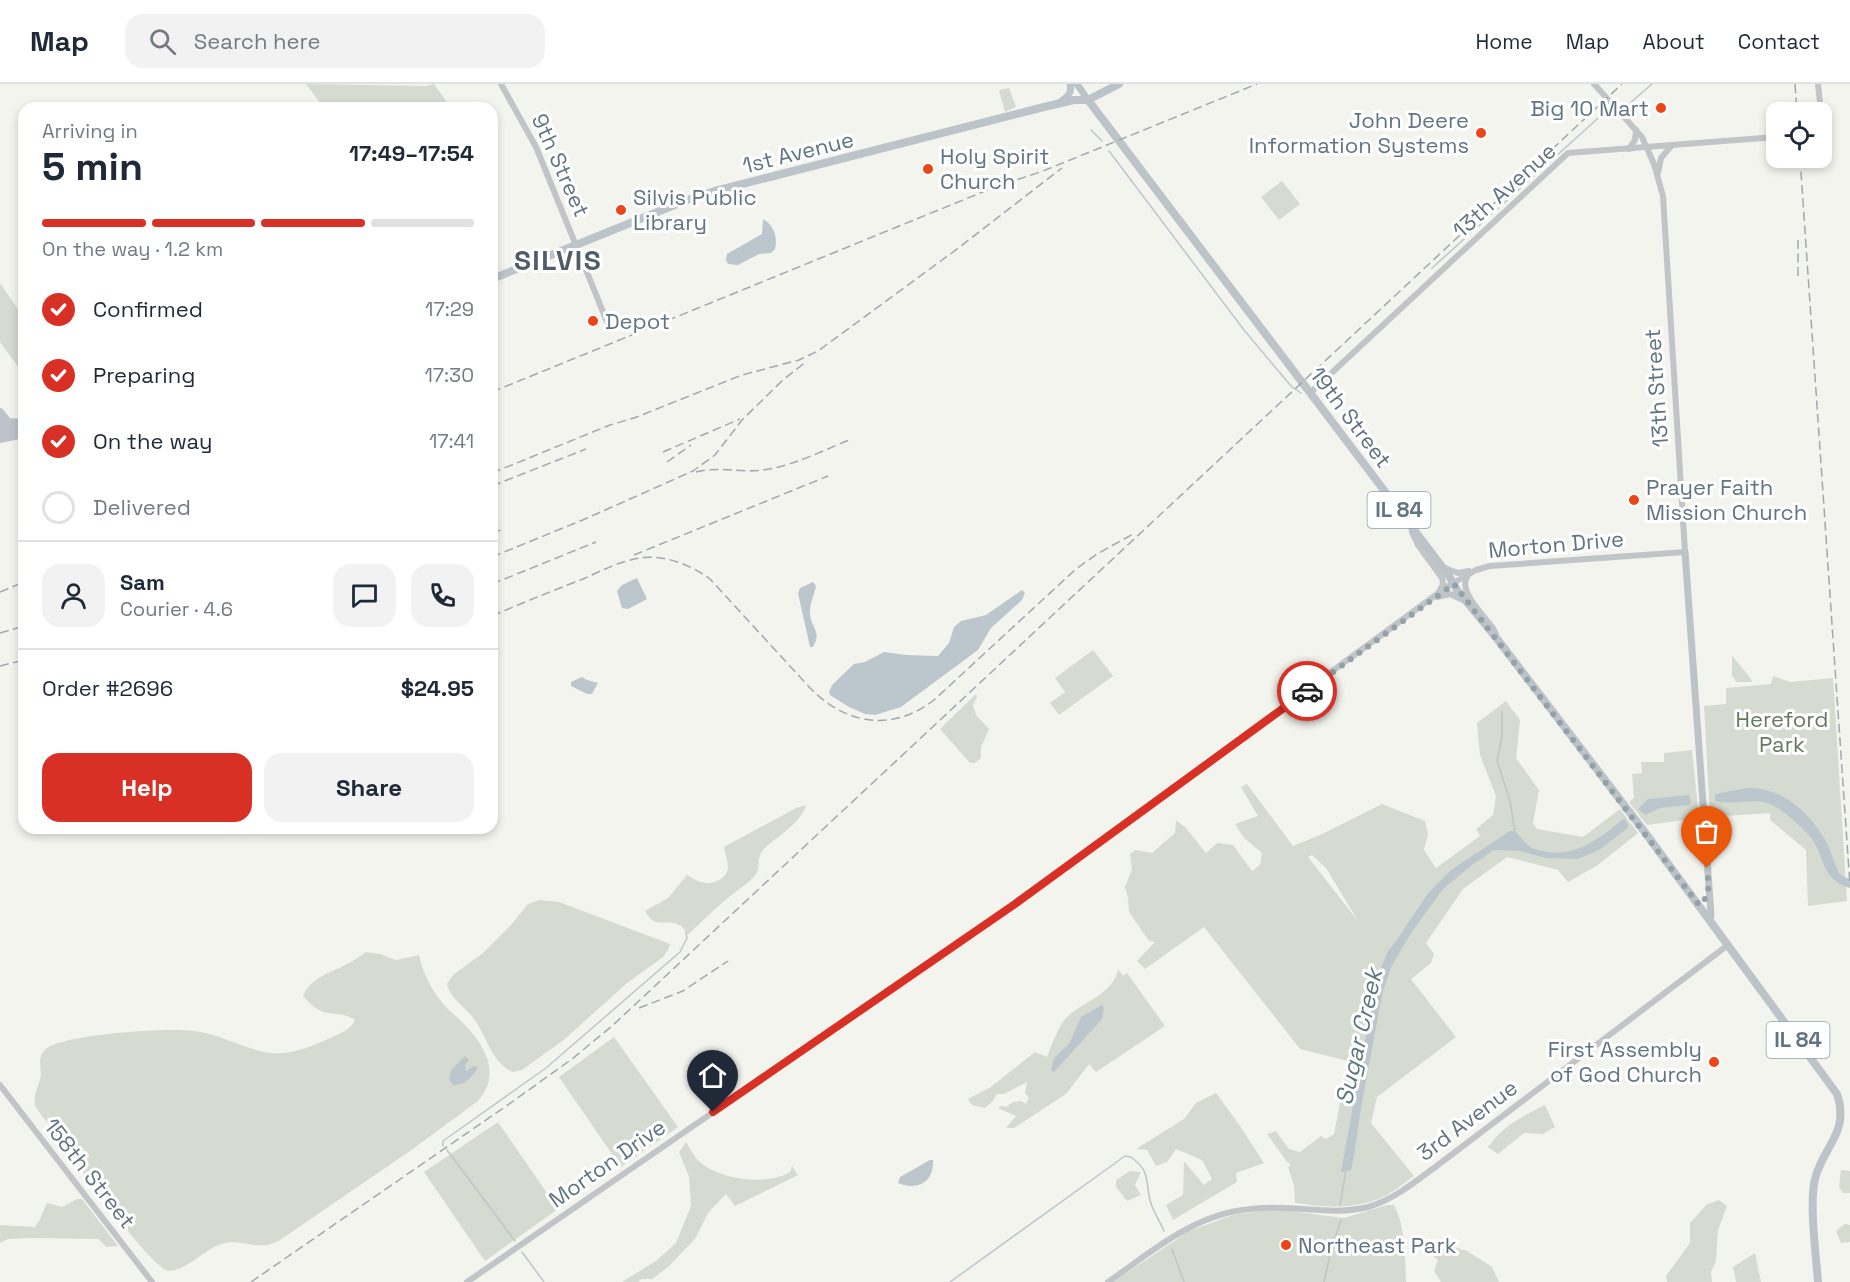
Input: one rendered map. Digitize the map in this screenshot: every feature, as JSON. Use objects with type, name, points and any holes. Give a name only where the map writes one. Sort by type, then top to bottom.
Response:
[{"type":"main road","points":[[1057,104],[1068,95],[1070,84]]},
{"type":"main road","points":[[1077,84],[1088,100],[1119,84]]},
{"type":"main road","name":"1st Avenue","points":[[498,277],[687,200],[715,191],[1057,104],[1088,100]]},
{"type":"main road","name":"19th Street","points":[[1088,100],[1699,905],[1841,1102],[1844,1115],[1842,1128],[1814,1181],[1813,1202],[1818,1282]]},
{"type":"main road","points":[[0,411],[8,422],[18,424]]},
{"type":"main road","points":[[0,411],[3,426],[0,433]]},
{"type":"main road","points":[[0,433],[18,427]]},
{"type":"main road","points":[[0,433],[18,434]]},
{"type":"main road","name":"13th Street","points":[[1685,552],[1710,920]]},
{"type":"main road","points":[[1699,905],[1706,899],[1708,892]]},
{"type":"street","name":"9th Street","points":[[501,84],[533,140],[610,329]]},
{"type":"street","name":"13th Street","points":[[1594,84],[1636,130],[1648,148],[1658,176],[1663,204],[1685,552]]},
{"type":"street","points":[[1818,84],[1820,102]]},
{"type":"street","points":[[1629,149],[1635,140],[1636,130]]},
{"type":"street","name":"13th Avenue","points":[[1310,393],[1569,153],[1766,138]]},
{"type":"street","points":[[1658,176],[1660,158],[1673,144]]},
{"type":"street","points":[[1408,523],[1418,545],[1442,578],[1443,584],[1434,597]]},
{"type":"street","name":"Morton Drive","points":[[467,1282],[1015,904],[1470,573],[1482,568],[1685,552]]},
{"type":"street","points":[[1442,566],[1448,571],[1458,573],[1482,568]]},
{"type":"street","points":[[1470,573],[1465,580],[1465,589],[1493,628],[1498,640]]},
{"type":"street","points":[[1434,597],[1450,594],[1467,602]]},
{"type":"street","name":"3rd Avenue","points":[[1108,1282],[1176,1235],[1217,1216],[1264,1207],[1338,1211],[1367,1207],[1396,1195],[1728,945]]},
{"type":"street","name":"158th Street","points":[[0,1085],[152,1282]]},
{"type":"green space","points":[[306,84],[426,86],[434,84],[447,102],[320,102]]},
{"type":"green space","points":[[1009,88],[1016,107],[1005,112],[999,90]]},
{"type":"green space","points":[[1282,181],[1300,204],[1279,220],[1261,197]]},
{"type":"green space","points":[[0,283],[18,309],[18,367],[0,342]]},
{"type":"green space","points":[[1093,650],[1113,676],[1059,715],[1050,703],[1065,692],[1055,678]]},
{"type":"green space","points":[[1732,655],[1752,682],[1736,682],[1732,675]]},
{"type":"green space","name":"Hereford Park","points":[[1773,676],[1790,682],[1833,678],[1847,901],[1808,906],[1806,850],[1770,820],[1770,813],[1710,817],[1704,706],[1726,704],[1726,688],[1771,684]]},
{"type":"green space","points":[[976,694],[973,705],[976,715],[989,729],[981,747],[981,758],[975,763],[970,763],[940,729]]},
{"type":"green space","points":[[1506,701],[1520,720],[1516,758],[1539,790],[1533,823],[1537,829],[1583,837],[1620,809],[1638,833],[1598,865],[1568,882],[1558,870],[1507,857],[1463,889],[1426,943],[1434,954],[1431,963],[1411,979],[1456,1037],[1377,1097],[1371,1123],[1414,1176],[1387,1195],[1361,1204],[1328,1206],[1295,1203],[1294,1185],[1288,1167],[1291,1165],[1267,1134],[1276,1131],[1289,1149],[1300,1152],[1321,1136],[1326,1139],[1334,1134],[1348,1061],[1300,1049],[1204,927],[1145,969],[1137,961],[1155,942],[1149,941],[1129,912],[1125,887],[1132,869],[1130,854],[1135,850],[1152,853],[1175,833],[1176,820],[1186,828],[1206,853],[1217,843],[1233,845],[1252,871],[1260,865],[1262,853],[1244,838],[1235,824],[1258,816],[1241,787],[1247,784],[1293,846],[1382,804],[1425,821],[1428,834],[1424,850],[1436,868],[1480,836],[1476,829],[1493,815],[1496,796],[1480,755],[1477,723]],"holes":[[[1312,855],[1326,868],[1358,921],[1308,857]]]},
{"type":"green space","points":[[1692,750],[1699,818],[1647,825],[1629,802],[1634,798],[1632,774],[1642,773],[1641,762],[1664,762],[1664,753]]},
{"type":"green space","points":[[806,805],[794,824],[762,852],[754,877],[690,933],[688,934],[676,924],[653,921],[649,917],[645,911],[668,898],[687,875],[705,883],[722,878],[728,867],[724,847],[796,808]]},
{"type":"green space","points":[[540,900],[559,902],[670,944],[663,957],[626,984],[565,1039],[522,1070],[513,1072],[499,1062],[475,1021],[453,997],[447,984],[453,975],[483,953],[528,904]]},
{"type":"green space","points":[[366,952],[396,960],[419,955],[425,974],[437,996],[472,1033],[484,1051],[489,1071],[489,1081],[485,1091],[478,1101],[410,1151],[280,1240],[267,1245],[232,1242],[221,1244],[175,1270],[169,1271],[158,1265],[122,1224],[35,1106],[35,1094],[41,1075],[42,1053],[56,1044],[73,1039],[163,1030],[203,1032],[269,1053],[287,1053],[305,1048],[345,1031],[355,1020],[348,1016],[318,1009],[303,996],[306,990],[321,977]],"holes":[[[465,1065],[465,1070],[469,1071],[472,1077],[459,1085],[453,1085],[449,1080]]]},
{"type":"green space","points":[[1118,969],[1123,976],[1127,973],[1165,1026],[1096,1072],[1089,1064],[1066,1094],[1014,1128],[1006,1128],[1016,1116],[998,1108],[1006,1107],[1013,1102],[1021,1101],[1026,1104],[1029,1098],[1025,1093],[1027,1082],[1004,1094],[997,1094],[985,1108],[972,1105],[968,1099],[991,1087],[1035,1052],[1047,1057],[1057,1032],[1066,1018],[1104,991],[1115,978]]},
{"type":"green space","points":[[614,1037],[678,1127],[621,1167],[559,1077]]},
{"type":"green space","points":[[1216,1093],[1264,1163],[1236,1173],[1237,1182],[1173,1220],[1166,1205],[1183,1195],[1184,1161],[1204,1185],[1212,1179],[1202,1160],[1176,1149],[1167,1162],[1156,1166],[1147,1150],[1136,1149],[1184,1119],[1196,1103]]},
{"type":"green space","points":[[1545,1105],[1555,1127],[1543,1134],[1524,1133],[1498,1154],[1488,1147],[1507,1127]]},
{"type":"green space","points":[[498,1122],[558,1209],[485,1261],[424,1172]]},
{"type":"green space","points":[[686,1142],[700,1162],[731,1177],[769,1179],[790,1172],[792,1166],[798,1175],[735,1206],[726,1194],[708,1213],[695,1239],[668,1267],[652,1279],[622,1282],[656,1261],[676,1243],[691,1206],[689,1177],[679,1152]]},
{"type":"green space","points":[[1841,1170],[1850,1171],[1850,1193],[1843,1193],[1839,1187]]},
{"type":"green space","points":[[1130,1171],[1141,1172],[1135,1185],[1141,1195],[1127,1201],[1116,1187],[1116,1180]]},
{"type":"green space","points":[[77,1199],[82,1199],[118,1246],[107,1247],[98,1239],[32,1238],[8,1239],[0,1243],[0,1225],[35,1227],[47,1203],[62,1207]]},
{"type":"green space","points":[[1719,1200],[1727,1206],[1718,1230],[1716,1261],[1711,1272],[1712,1282],[1667,1282],[1666,1276],[1690,1243],[1690,1223],[1706,1205]]},
{"type":"green space","name":"Northeast Park","points":[[1394,1205],[1401,1224],[1406,1282],[1113,1282],[1189,1231],[1233,1215],[1282,1210],[1344,1218]]},
{"type":"green space","points":[[1845,1224],[1850,1225],[1850,1242],[1841,1243],[1836,1231]]},
{"type":"green space","points":[[1437,1242],[1467,1251],[1492,1267],[1499,1282],[1441,1282],[1434,1271],[1438,1260],[1426,1250]]},
{"type":"green space","points":[[1755,1253],[1761,1282],[1736,1282],[1733,1267]]},
{"type":"shaded area","points":[[763,219],[774,232],[775,249],[771,253],[759,254],[738,265],[728,264],[727,254],[762,234]]},
{"type":"shaded area","points":[[637,578],[647,599],[628,609],[622,608],[617,591],[622,585]]},
{"type":"shaded area","points":[[813,582],[816,586],[810,615],[817,638],[813,647],[810,647],[798,593],[800,588]]},
{"type":"shaded area","points":[[1022,590],[1025,593],[1022,600],[991,628],[978,650],[901,707],[875,715],[865,714],[830,695],[829,691],[833,684],[854,664],[865,662],[884,652],[938,656],[949,643],[954,627],[961,621],[986,615]]},
{"type":"shaded area","points":[[582,677],[598,683],[592,694],[571,686],[571,682]]},
{"type":"shaded area","points":[[1747,788],[1770,791],[1780,795],[1808,816],[1825,839],[1839,873],[1850,879],[1850,888],[1841,885],[1830,876],[1812,839],[1795,821],[1775,806],[1757,801],[1729,803],[1715,801],[1715,794]]},
{"type":"shaded area","points":[[1689,795],[1691,803],[1689,805],[1660,808],[1645,815],[1638,809],[1648,799]]},
{"type":"shaded area","name":"Sugar Creek","points":[[1623,819],[1629,827],[1599,850],[1578,859],[1546,858],[1519,851],[1494,850],[1484,855],[1443,889],[1413,930],[1391,967],[1382,995],[1351,1170],[1341,1172],[1376,980],[1388,951],[1429,892],[1451,870],[1510,831],[1515,831],[1532,848],[1558,853],[1592,842]]},
{"type":"shaded area","points":[[1102,1005],[1104,1008],[1102,1019],[1054,1072],[1051,1070],[1054,1058],[1069,1044],[1081,1017]]},
{"type":"shaded area","points":[[465,1056],[469,1060],[465,1065],[466,1071],[474,1066],[478,1067],[465,1082],[453,1085],[449,1080],[451,1070]]},
{"type":"shaded area","points":[[933,1160],[933,1168],[928,1179],[923,1183],[912,1186],[898,1183],[900,1177]]},
{"type":"waterway","points":[[1622,107],[1629,104],[1652,84]]},
{"type":"waterway","points":[[1432,268],[1606,111]]},
{"type":"waterway","points":[[1091,130],[1102,141]]},
{"type":"waterway","points":[[1109,151],[1244,330],[1291,386],[1301,393]]},
{"type":"waterway","points":[[1502,711],[1502,737],[1497,761],[1510,801],[1515,833]]},
{"type":"waterway","name":"Sugar Creek","points":[[1477,861],[1490,852]]},
{"type":"waterway","points":[[443,1146],[443,1141],[546,1068],[680,952],[687,938],[686,932]]},
{"type":"waterway","points":[[447,1150],[515,1241]]},
{"type":"waterway","points":[[950,1282],[1125,1156],[1131,1157],[1142,1167],[1151,1204],[1164,1231]]},
{"type":"waterway","name":"Sugar Creek","points":[[1340,1205],[1346,1170]]},
{"type":"waterway","name":"Sugar Creek","points":[[1324,1282],[1341,1220]]},
{"type":"waterway","points":[[1172,1249],[1184,1282]]},
{"type":"waterway","points":[[522,1252],[544,1282]]},
{"type":"railway","points":[[498,390],[995,187],[1043,171],[1257,84]]},
{"type":"railway","points":[[251,1282],[512,1102],[572,1059],[612,1026],[1622,84]]},
{"type":"railway","points":[[1795,84],[1796,102]]},
{"type":"railway","points":[[498,471],[742,375],[799,360],[818,351],[953,252],[1062,168]]},
{"type":"railway","points":[[1801,168],[1850,886]]},
{"type":"railway","points":[[1798,240],[1798,276]]},
{"type":"railway","points":[[498,555],[693,471],[715,455],[742,420],[784,379],[807,361]]},
{"type":"railway","points":[[663,452],[740,419]]},
{"type":"railway","points":[[696,472],[705,470],[754,471],[775,468],[852,439]]},
{"type":"railway","points":[[667,462],[691,445]]},
{"type":"railway","points":[[498,484],[586,449]]},
{"type":"railway","points":[[634,555],[828,476]]},
{"type":"railway","points":[[498,613],[625,561],[649,557],[668,559],[686,565],[710,579],[811,689],[825,701],[855,717],[887,720],[903,717],[934,700],[1076,569],[1097,554],[1135,533]]},
{"type":"railway","points":[[498,582],[596,542]]},
{"type":"railway","points":[[0,592],[18,584]]},
{"type":"railway","points":[[0,633],[18,628]]},
{"type":"railway","points":[[0,666],[18,662]]},
{"type":"railway","points":[[639,1008],[683,991],[728,961]]},
{"type":"way so far","points":[[1307,691],[1448,586],[1454,584],[1699,905],[1706,899],[1708,892],[1707,868]]},
{"type":"place","name":"Big 10 Mart","points":[[1661,108]]},
{"type":"place","name":"John Deere Information Systems","points":[[1481,133]]},
{"type":"place","name":"Holy Spirit Church","points":[[928,169]]},
{"type":"place","name":"Silvis Public Library","points":[[621,210]]},
{"type":"place","name":"Depot","points":[[593,321]]},
{"type":"place","name":"Prayer Faith Mission Church","points":[[1634,500]]},
{"type":"place","name":"First Assembly of God Church","points":[[1714,1062]]},
{"type":"place","name":"Northeast Park","points":[[1286,1245]]},
{"type":"district","name":"SILVIS","points":[[558,260]]},
{"type":"route","points":[[713,1112],[1015,904],[1307,691]]}]
